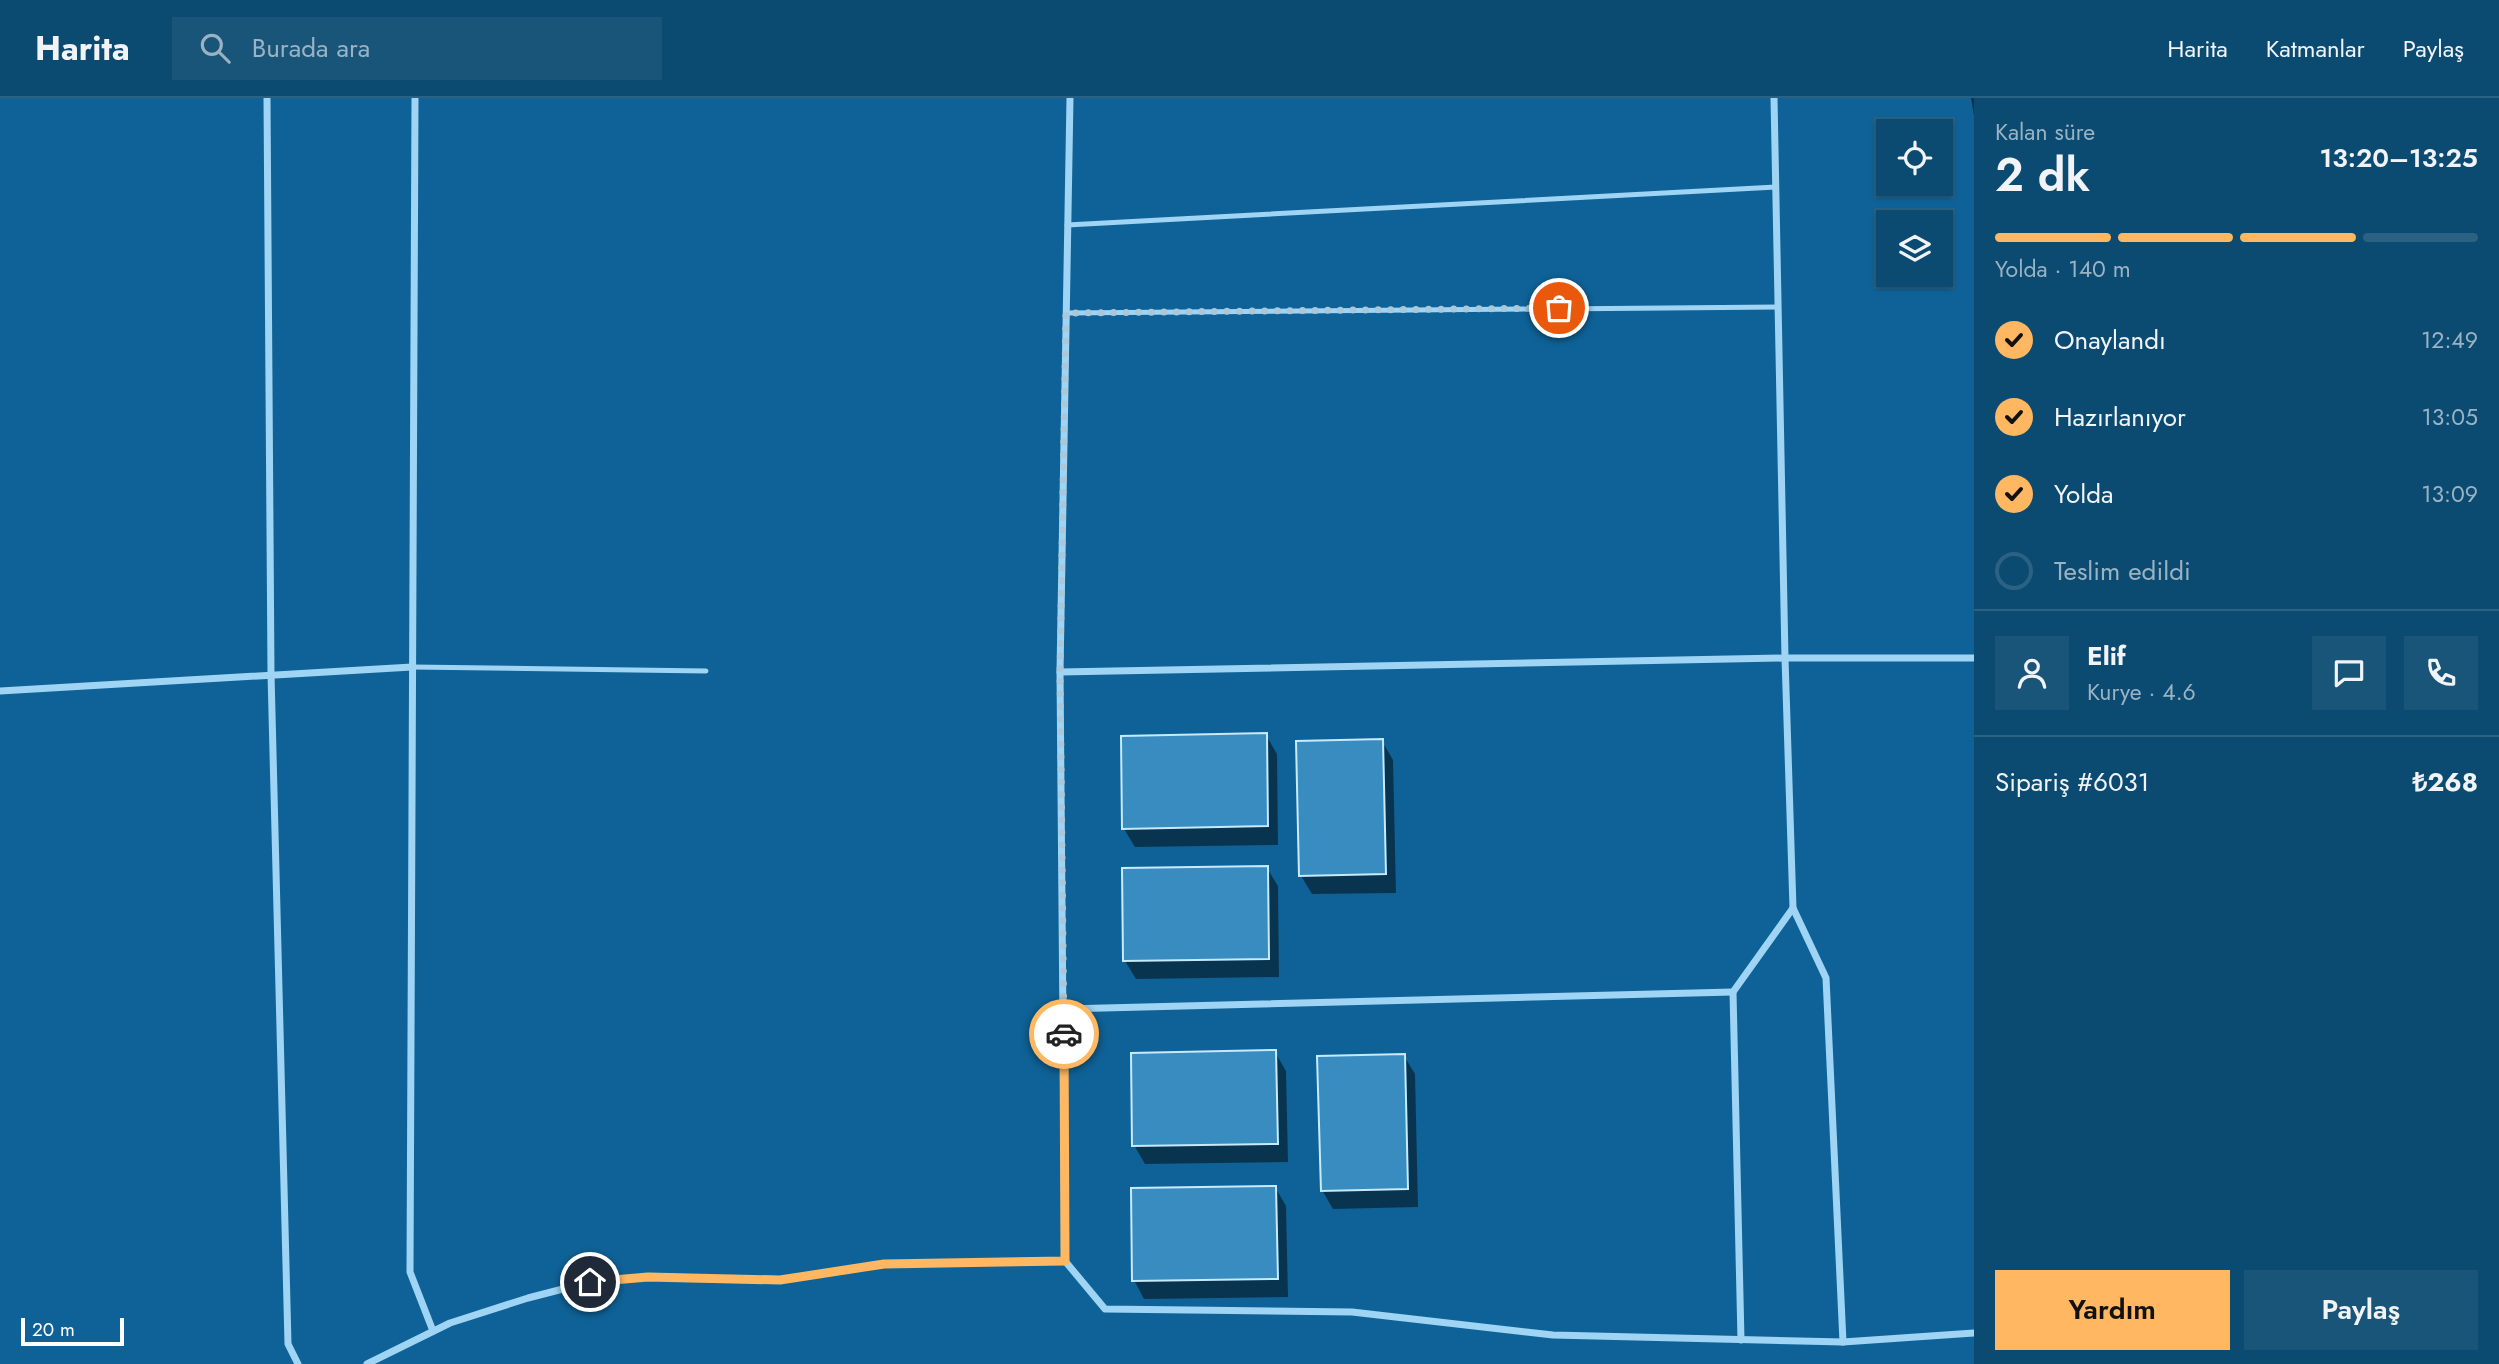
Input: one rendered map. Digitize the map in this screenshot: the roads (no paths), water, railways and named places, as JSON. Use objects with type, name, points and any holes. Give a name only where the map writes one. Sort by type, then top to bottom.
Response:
[{"type":"street","points":[[267,98],[271,674],[288,1343],[298,1364]]},
{"type":"street","points":[[415,98],[410,1272],[433,1331]]},
{"type":"street","points":[[1070,98],[1060,672],[1065,1261],[1105,1309],[1353,1312],[1553,1335],[1843,1342],[1974,1333]]},
{"type":"street","points":[[1774,98],[1785,659],[1793,908],[1826,978],[1843,1342]]},
{"type":"street","points":[[1060,672],[1974,658]]},
{"type":"street","points":[[0,691],[412,667]]},
{"type":"street","points":[[1741,1339],[1733,992],[1793,908]]},
{"type":"street","points":[[1064,1009],[1733,992]]},
{"type":"street","points":[[367,1364],[450,1323],[590,1282],[648,1277],[780,1280],[884,1264],[1065,1261]]},
{"type":"lane","points":[[1067,225],[1776,187]]},
{"type":"lane","points":[[1066,313],[1778,307]]},
{"type":"lane","points":[[412,667],[706,671]]}]
